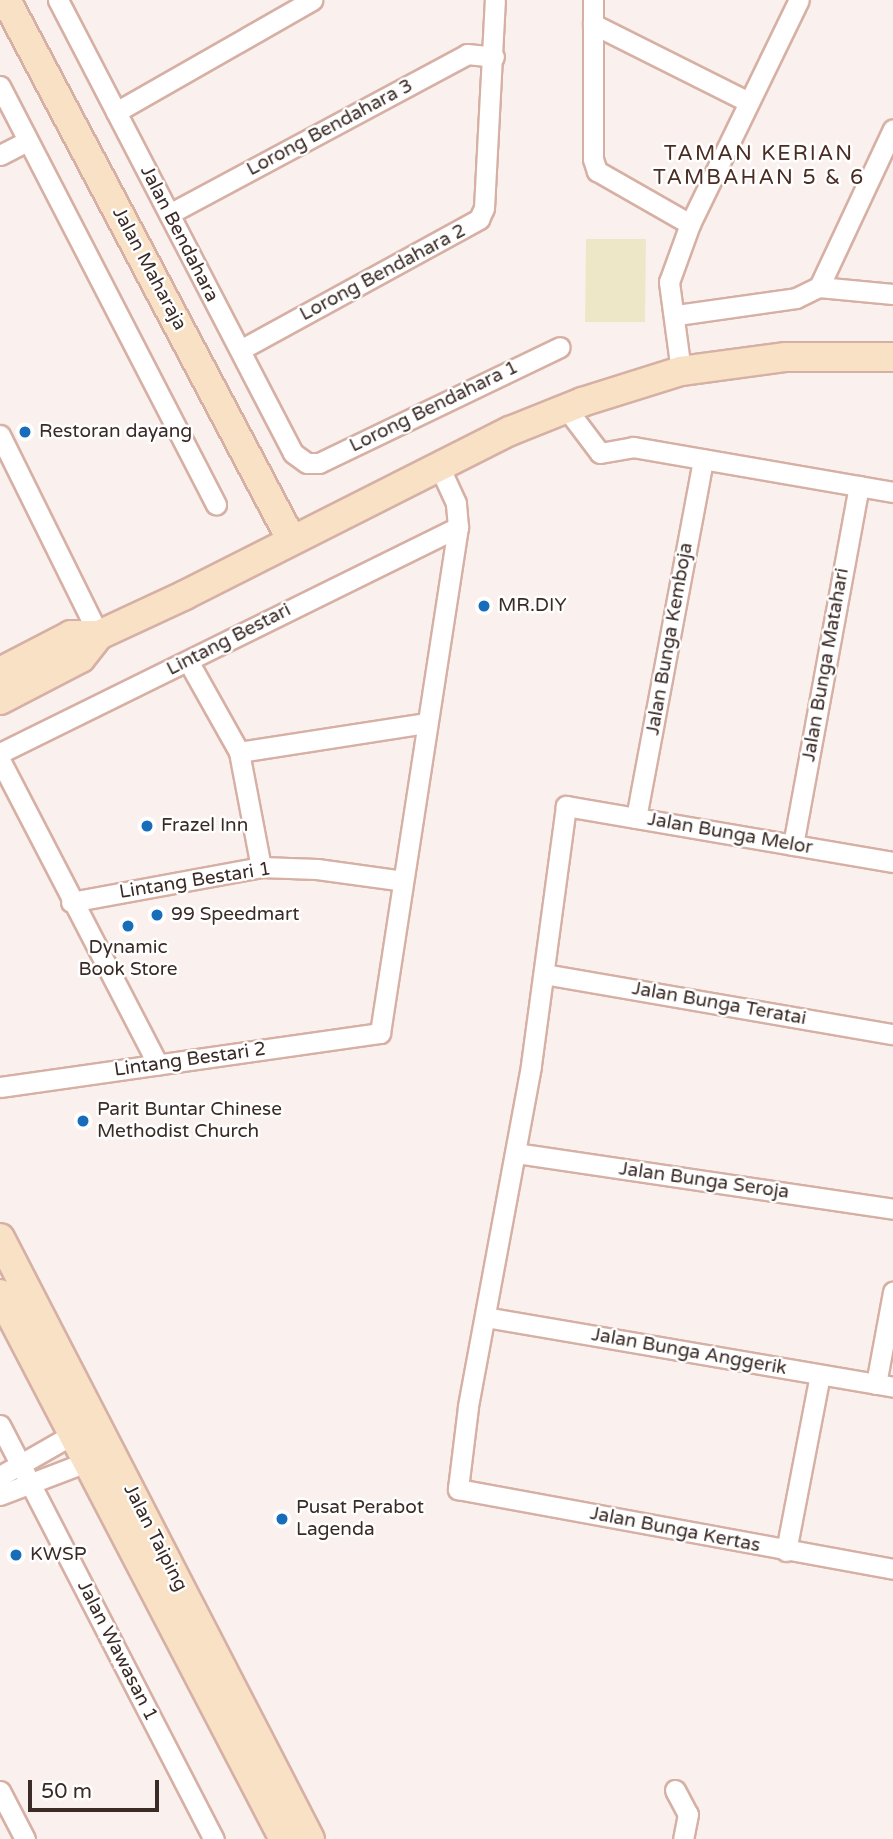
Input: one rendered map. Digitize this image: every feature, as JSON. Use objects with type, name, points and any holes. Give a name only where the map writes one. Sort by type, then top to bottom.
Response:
[{"type":"street","name":"Jalan Bendahara","points":[[58,0],[293,453],[307,463]]},
{"type":"street","points":[[116,112],[312,0]]},
{"type":"street","name":"Lorong Bendahara 2","points":[[240,350],[479,219],[484,208],[495,0]]},
{"type":"street","points":[[593,0],[593,159],[597,171],[690,224]]},
{"type":"street","points":[[681,371],[677,315],[669,282],[690,224],[799,0]]},
{"type":"street","name":"Jalan Maharaja","points":[[8,1],[291,539]]},
{"type":"street","points":[[593,24],[749,102]]},
{"type":"street","name":"Lorong Bendahara 3","points":[[169,214],[467,54],[494,57]]},
{"type":"street","points":[[0,86],[216,504]]},
{"type":"street","points":[[819,287],[893,129]]},
{"type":"street","points":[[0,155],[27,141]]},
{"type":"street","points":[[677,315],[796,298],[819,287],[893,294]]},
{"type":"street","name":"Lorong Bendahara 1","points":[[307,463],[319,463],[560,347]]},
{"type":"street","points":[[0,700],[81,658],[99,635],[439,466],[566,408],[681,371],[786,357],[893,357]]},
{"type":"street","points":[[566,408],[600,453],[633,447],[893,492]]},
{"type":"street","points":[[0,435],[99,635]]},
{"type":"street","name":"Jalan Bunga Kemboja","points":[[636,818],[703,459]]},
{"type":"street","points":[[403,881],[458,527],[456,503],[439,466]]},
{"type":"street","name":"Jalan Bunga Matahari","points":[[793,845],[859,486]]},
{"type":"street","name":"Lintang Bestari","points":[[0,753],[458,527]]},
{"type":"street","points":[[0,672],[71,635],[99,635]]},
{"type":"street","points":[[188,661],[239,752],[261,867]]},
{"type":"street","points":[[239,752],[427,723]]},
{"type":"street","points":[[0,760],[71,902],[158,1065]]},
{"type":"street","name":"Jalan Bunga Melor","points":[[544,974],[566,806],[893,862]]},
{"type":"street","name":"Lintang Bestari 1","points":[[71,902],[261,867],[317,869],[403,881]]},
{"type":"street","name":"Lintang Bestari 2","points":[[0,1087],[380,1033],[403,881]]},
{"type":"street","points":[[485,1317],[516,1153],[544,974]]},
{"type":"street","name":"Jalan Bunga Teratai","points":[[544,974],[893,1034]]},
{"type":"street","name":"Jalan Bunga Seroja","points":[[516,1153],[893,1209]]},
{"type":"street","name":"Jalan Taiping","points":[[0,1238],[84,1428],[284,1839]]},
{"type":"street","points":[[885,1386],[893,1292]]},
{"type":"street","name":"Jalan Taiping","points":[[0,1294],[84,1428]]},
{"type":"street","name":"Jalan Bunga Anggerik","points":[[485,1317],[885,1386]]},
{"type":"street","name":"Jalan Bunga Kertas","points":[[485,1317],[458,1489],[893,1569]]},
{"type":"street","points":[[786,1551],[820,1375]]},
{"type":"street","name":"Jalan Wawasan 1","points":[[0,1425],[214,1839]]},
{"type":"street","points":[[0,1476],[84,1428]]},
{"type":"street","points":[[0,1495],[31,1486],[99,1457]]},
{"type":"street","name":"Jalan Taiping","points":[[99,1457],[310,1839]]},
{"type":"street","points":[[675,1790],[688,1814],[683,1839]]},
{"type":"street","points":[[0,1791],[25,1839]]},
{"type":"shaded area","points":[[586,239],[646,239],[645,322],[585,322]]},
{"type":"place","name":"Restoran dayang","points":[[25,432]]},
{"type":"place","name":"MR.DIY","points":[[484,606]]},
{"type":"place","name":"Frazel Inn","points":[[147,826]]},
{"type":"place","name":"99 Speedmart","points":[[157,915]]},
{"type":"place","name":"Dynamic Book Store","points":[[128,926]]},
{"type":"place","name":"Parit Buntar Chinese Methodist Church","points":[[83,1121]]},
{"type":"place","name":"Pusat Perabot Lagenda","points":[[282,1519]]},
{"type":"place","name":"KWSP","points":[[16,1555]]},
{"type":"district","name":"TAMAN KERIAN TAMBAHAN 5 & 6","points":[[759,166]]}]
